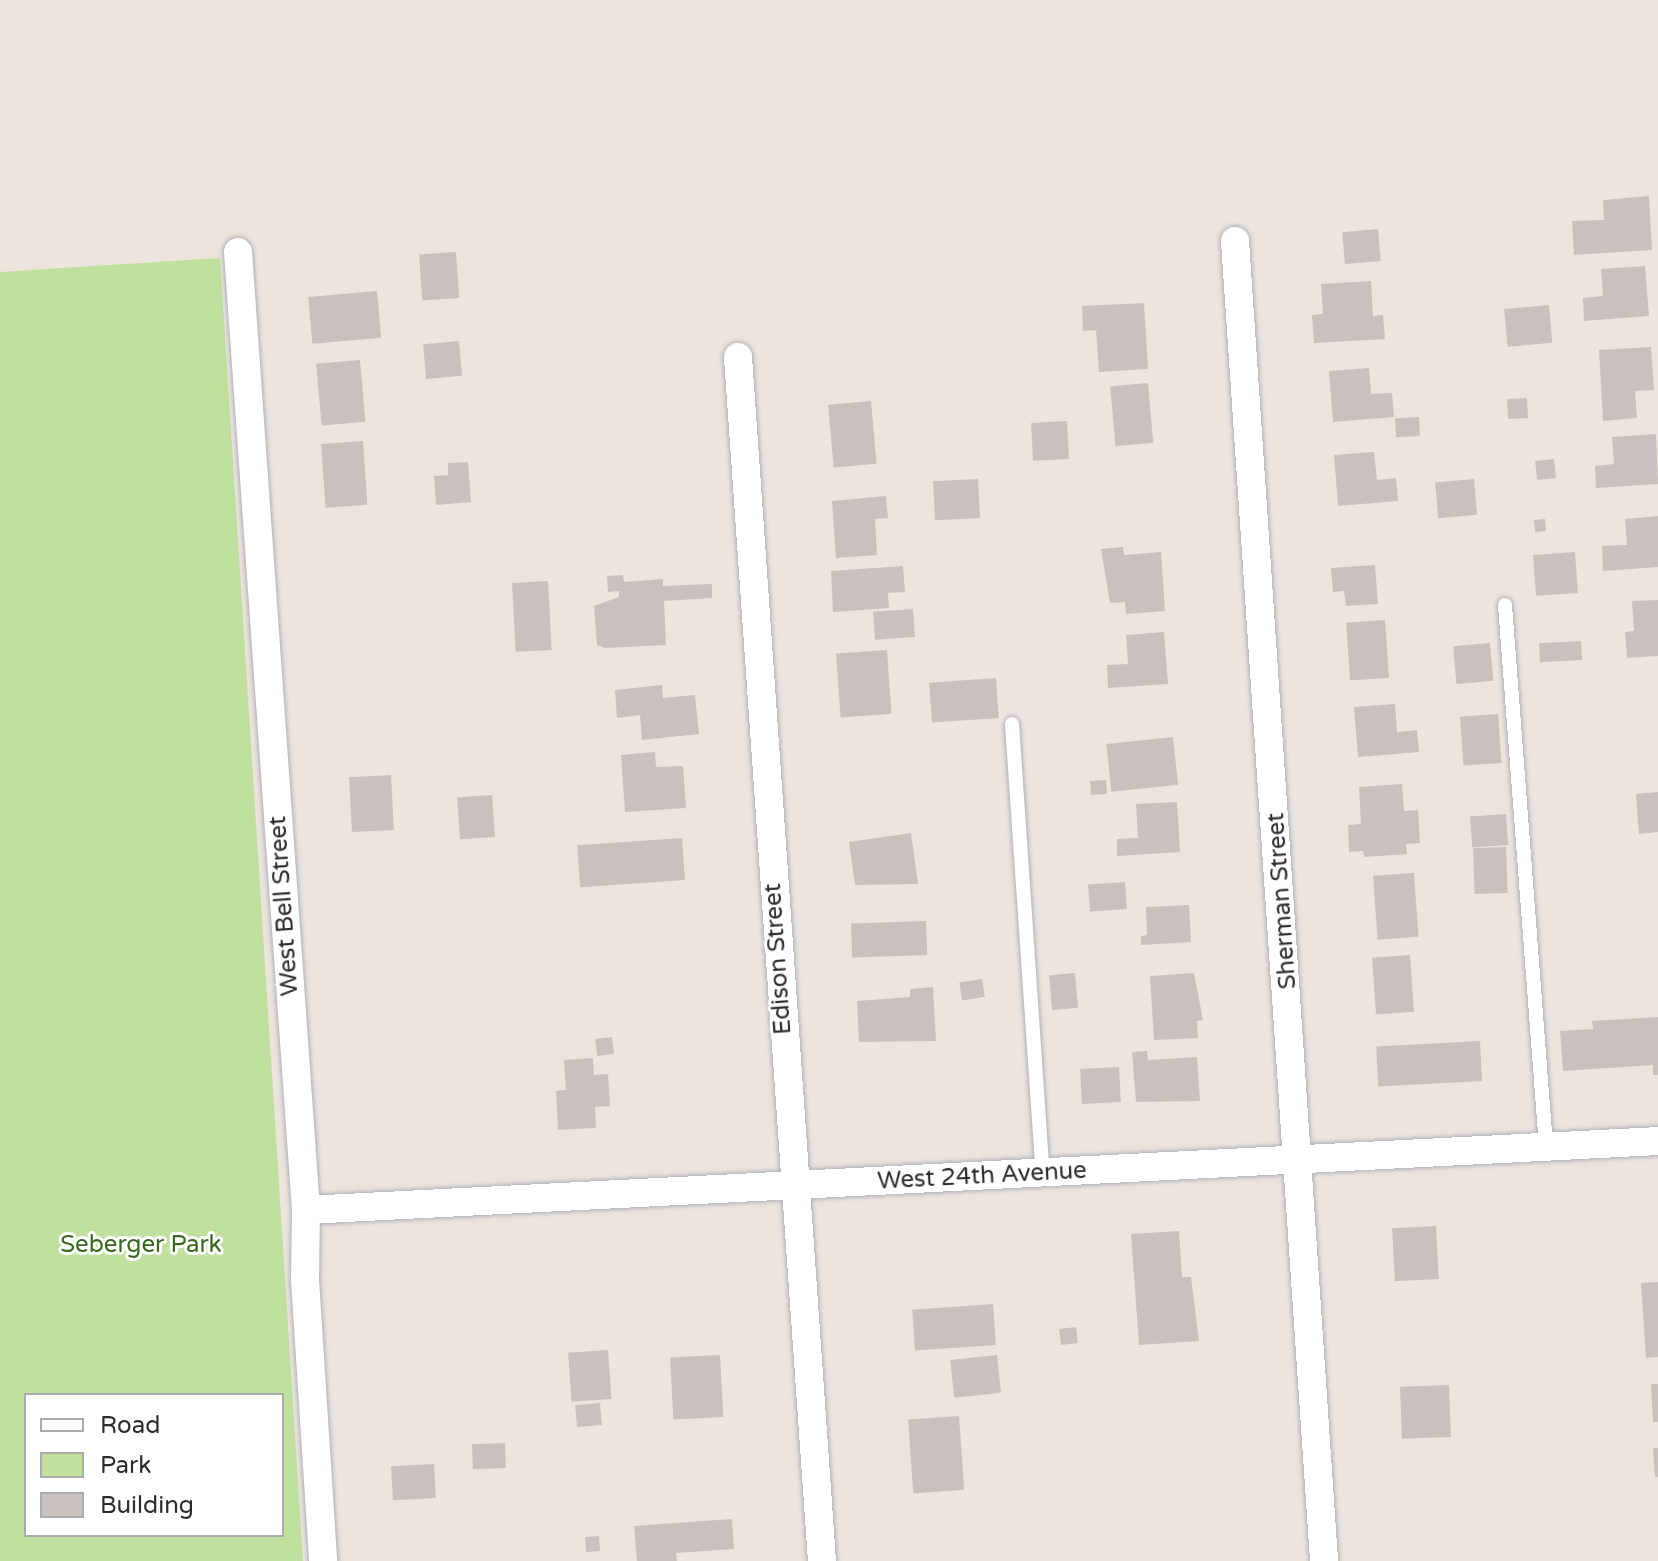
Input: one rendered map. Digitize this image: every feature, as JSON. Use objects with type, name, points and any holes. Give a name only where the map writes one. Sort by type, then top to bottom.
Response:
[{"type":"street","name":"Sherman Street","points":[[1235,241],[1300,1161],[1324,1561]]},
{"type":"street","name":"West Bell Street","points":[[238,252],[306,1210],[305,1280],[323,1561]]},
{"type":"street","name":"Edison Street","points":[[738,357],[793,1184],[822,1561]]},
{"type":"street","name":"West 24th Avenue","points":[[306,1210],[1658,1141]]},
{"type":"lane","points":[[1505,605],[1546,1147]]},
{"type":"lane","points":[[1012,724],[1043,1173]]},
{"type":"green space","name":"Seberger Park","points":[[220,258],[303,1561],[0,1561],[0,272]]},
{"type":"building","points":[[1649,196],[1652,250],[1574,255],[1572,221],[1604,220],[1603,200]]},
{"type":"building","points":[[1378,229],[1381,261],[1345,264],[1342,232]]},
{"type":"building","points":[[456,252],[459,298],[422,300],[419,255]]},
{"type":"building","points":[[1645,266],[1649,316],[1584,321],[1583,298],[1603,296],[1601,269]]},
{"type":"building","points":[[1371,281],[1373,316],[1383,315],[1385,339],[1314,343],[1312,315],[1323,314],[1321,284]]},
{"type":"building","points":[[377,291],[381,338],[312,344],[308,297]]},
{"type":"building","points":[[1144,303],[1148,369],[1099,372],[1096,330],[1083,331],[1082,306]]},
{"type":"building","points":[[1549,305],[1552,343],[1507,347],[1504,309]]},
{"type":"building","points":[[459,341],[462,376],[426,379],[423,344]]},
{"type":"building","points":[[1651,347],[1654,390],[1635,391],[1637,418],[1603,421],[1599,350]]},
{"type":"building","points":[[360,360],[365,422],[322,426],[316,364]]},
{"type":"building","points":[[1369,368],[1371,394],[1392,393],[1394,417],[1333,422],[1329,371]]},
{"type":"building","points":[[1148,383],[1153,443],[1115,446],[1110,386]]},
{"type":"building","points":[[1527,398],[1528,418],[1508,419],[1507,399]]},
{"type":"building","points":[[871,401],[876,464],[834,468],[828,405]]},
{"type":"building","points":[[1419,417],[1420,436],[1396,437],[1395,418]]},
{"type":"building","points":[[1067,421],[1069,459],[1033,461],[1031,423]]},
{"type":"building","points":[[1656,434],[1658,484],[1596,488],[1595,466],[1614,464],[1612,437]]},
{"type":"building","points":[[363,441],[367,505],[326,508],[321,444]]},
{"type":"building","points":[[1374,452],[1377,480],[1396,478],[1398,501],[1338,506],[1334,455]]},
{"type":"building","points":[[1554,459],[1556,478],[1537,480],[1535,461]]},
{"type":"building","points":[[468,462],[471,502],[436,505],[434,476],[448,475],[448,463]]},
{"type":"building","points":[[978,479],[980,518],[935,520],[933,481]]},
{"type":"building","points":[[1474,479],[1477,515],[1438,518],[1435,482]]},
{"type":"building","points":[[886,496],[888,518],[875,519],[877,555],[836,558],[832,501]]},
{"type":"building","points":[[1658,516],[1658,567],[1603,571],[1602,546],[1627,545],[1625,519]]},
{"type":"building","points":[[1545,519],[1546,531],[1535,532],[1534,520]]},
{"type":"building","points":[[1123,547],[1124,555],[1161,552],[1165,611],[1126,614],[1125,602],[1110,603],[1101,549]]},
{"type":"building","points":[[1575,552],[1578,593],[1536,596],[1533,555]]},
{"type":"building","points":[[1375,565],[1378,604],[1346,606],[1344,591],[1333,592],[1331,568]]},
{"type":"building","points":[[903,566],[905,592],[888,593],[889,608],[833,612],[831,571]]},
{"type":"building","points":[[623,575],[624,582],[663,579],[663,586],[712,584],[712,598],[664,601],[666,645],[605,648],[597,645],[594,606],[619,597],[619,591],[608,592],[607,576]]},
{"type":"building","points":[[548,581],[552,650],[516,652],[512,583]]},
{"type":"building","points":[[1658,600],[1658,656],[1627,658],[1625,632],[1634,631],[1632,601]]},
{"type":"building","points":[[913,609],[915,637],[875,640],[873,612]]},
{"type":"building","points":[[1385,620],[1389,678],[1350,681],[1346,623]]},
{"type":"building","points":[[1164,632],[1168,684],[1108,688],[1107,665],[1128,664],[1126,635]]},
{"type":"building","points":[[1581,641],[1582,660],[1540,662],[1539,643]]},
{"type":"building","points":[[1490,643],[1493,681],[1456,684],[1453,646]]},
{"type":"building","points":[[887,650],[891,714],[841,717],[836,654]]},
{"type":"building","points":[[996,678],[999,718],[932,723],[929,683]]},
{"type":"building","points":[[662,685],[663,698],[695,695],[699,734],[642,740],[640,715],[617,718],[615,690]]},
{"type":"building","points":[[1395,704],[1397,732],[1417,730],[1419,752],[1358,757],[1354,707]]},
{"type":"building","points":[[1498,714],[1501,763],[1464,766],[1460,717]]},
{"type":"building","points":[[1173,737],[1178,785],[1111,792],[1106,744]]},
{"type":"building","points":[[655,752],[656,767],[683,766],[686,808],[625,812],[621,755]]},
{"type":"building","points":[[391,775],[394,830],[352,832],[349,777]]},
{"type":"building","points":[[1106,780],[1107,794],[1091,795],[1090,781]]},
{"type":"building","points":[[1402,784],[1404,811],[1418,810],[1420,843],[1406,844],[1407,854],[1364,857],[1363,851],[1349,852],[1348,825],[1361,824],[1359,787]]},
{"type":"building","points":[[1658,792],[1658,832],[1639,834],[1636,794]]},
{"type":"building","points":[[492,795],[495,837],[460,839],[457,797]]},
{"type":"building","points":[[1177,802],[1180,852],[1117,856],[1117,839],[1138,838],[1136,804]]},
{"type":"building","points":[[1506,814],[1508,845],[1472,847],[1470,817]]},
{"type":"building","points":[[911,833],[918,884],[855,885],[849,842]]},
{"type":"building","points":[[682,838],[685,880],[580,887],[577,845]]},
{"type":"building","points":[[1506,847],[1508,893],[1475,894],[1473,848]]},
{"type":"building","points":[[1414,873],[1418,937],[1378,940],[1373,876]]},
{"type":"building","points":[[1125,882],[1127,909],[1090,912],[1088,885]]},
{"type":"building","points":[[1189,905],[1191,942],[1141,945],[1141,936],[1147,935],[1146,907]]},
{"type":"building","points":[[926,921],[927,955],[852,958],[851,924]]},
{"type":"building","points":[[1410,955],[1414,1012],[1376,1015],[1372,958]]},
{"type":"building","points":[[1075,973],[1078,1008],[1052,1010],[1049,975]]},
{"type":"building","points":[[1194,973],[1203,1020],[1197,1021],[1198,1038],[1154,1040],[1150,976]]},
{"type":"building","points":[[982,979],[985,997],[962,1000],[959,983]]},
{"type":"building","points":[[933,987],[936,1041],[859,1042],[857,1001],[910,997],[910,989]]},
{"type":"building","points":[[1658,1017],[1658,1075],[1653,1075],[1653,1065],[1563,1071],[1560,1031],[1593,1029],[1592,1021]]},
{"type":"building","points":[[612,1037],[614,1054],[597,1056],[595,1039]]},
{"type":"building","points":[[1480,1041],[1482,1081],[1378,1086],[1376,1046]]},
{"type":"building","points":[[1147,1051],[1148,1060],[1197,1057],[1200,1101],[1136,1102],[1132,1052]]},
{"type":"building","points":[[593,1058],[594,1075],[608,1074],[610,1106],[595,1107],[596,1128],[558,1130],[556,1091],[566,1090],[564,1060]]},
{"type":"building","points":[[1119,1067],[1121,1102],[1082,1104],[1080,1069]]},
{"type":"building","points":[[1436,1226],[1439,1279],[1395,1281],[1392,1228]]},
{"type":"building","points":[[1179,1231],[1182,1277],[1191,1277],[1199,1341],[1139,1345],[1131,1234]]},
{"type":"building","points":[[1658,1282],[1658,1357],[1646,1358],[1641,1283]]},
{"type":"building","points":[[993,1304],[996,1345],[915,1351],[912,1310]]},
{"type":"building","points":[[1076,1327],[1078,1343],[1061,1345],[1059,1329]]},
{"type":"building","points":[[608,1350],[611,1399],[572,1402],[568,1353]]},
{"type":"building","points":[[720,1355],[723,1417],[673,1420],[670,1358]]},
{"type":"building","points":[[997,1355],[1001,1393],[954,1398],[950,1360]]},
{"type":"building","points":[[1651,1384],[1658,1384],[1658,1422],[1653,1422]]},
{"type":"building","points":[[1449,1385],[1451,1437],[1402,1439],[1400,1387]]},
{"type":"building","points":[[600,1403],[602,1425],[577,1427],[575,1405]]},
{"type":"building","points":[[959,1416],[964,1490],[913,1493],[908,1420]]},
{"type":"building","points":[[505,1443],[506,1468],[473,1469],[472,1444]]},
{"type":"building","points":[[1653,1448],[1658,1448],[1658,1477],[1655,1477]]},
{"type":"building","points":[[434,1464],[436,1498],[393,1500],[391,1466]]},
{"type":"building","points":[[732,1519],[734,1549],[676,1553],[677,1561],[637,1561],[634,1526]]},
{"type":"building","points":[[599,1536],[600,1551],[586,1552],[585,1537]]}]
